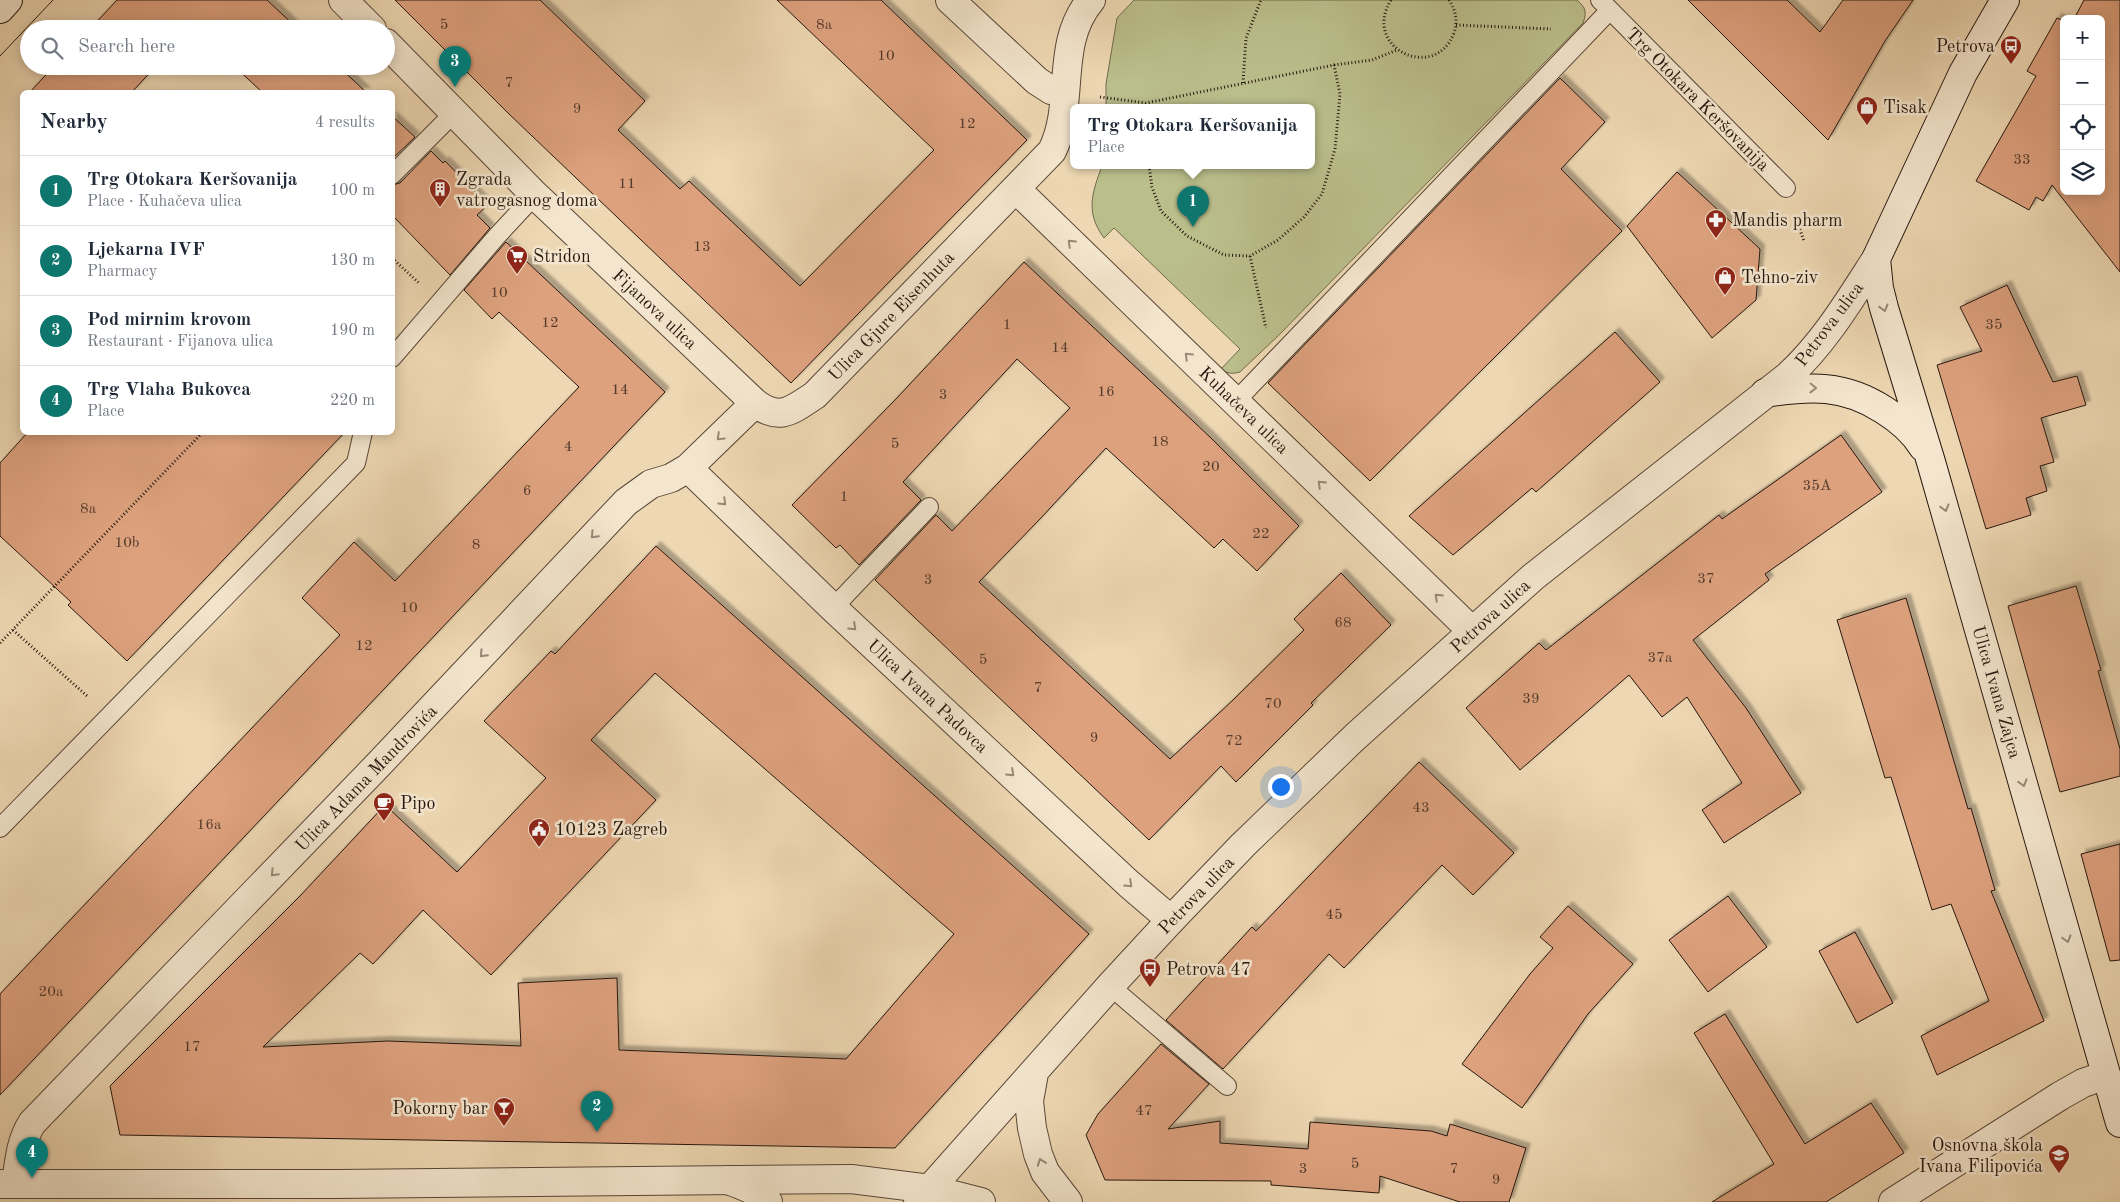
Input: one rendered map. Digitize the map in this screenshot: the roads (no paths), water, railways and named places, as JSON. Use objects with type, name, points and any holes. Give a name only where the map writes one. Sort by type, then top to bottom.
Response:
[{"type":"street","points":[[0,9],[8,0]]},
{"type":"street","points":[[343,0],[363,20]]},
{"type":"street","points":[[950,0],[1037,81],[1051,90],[1065,93]]},
{"type":"street","points":[[1016,189],[1052,150],[1060,135],[1069,46],[1077,25],[1091,0]]},
{"type":"street","name":"Petrova ulica","points":[[924,1195],[1171,920],[1243,845],[1355,737],[1533,577],[1764,393],[1788,376],[1817,346],[1876,260],[1963,74],[2005,0]]},
{"type":"street","name":"Fijanova ulica","points":[[395,52],[535,195],[755,403]]},
{"type":"street","name":"Kuhačeva ulica","points":[[1016,189],[1472,631]]},
{"type":"street","name":"Ulica Gjure Eisenhuta","points":[[755,403],[767,412],[782,414],[796,408],[815,394],[1016,189]]},
{"type":"street","name":"Ulica Ivana Zajca","points":[[1876,260],[1879,288],[1884,308],[1931,462],[2120,1124]]},
{"type":"street","points":[[1764,393],[1798,388],[1819,388],[1846,392],[1868,399],[1896,417],[1908,428],[1931,462]]},
{"type":"street","name":"Ulica Adama Mandrovića","points":[[8,1184],[25,1134],[32,1124],[373,771],[626,502],[651,484],[671,478],[688,468],[755,403]]},
{"type":"street","name":"Ulica Ivana Padovca","points":[[688,468],[833,608],[1135,889],[1171,920]]},
{"type":"street","points":[[1034,1073],[1029,1101],[1032,1128],[1038,1154],[1045,1172],[1068,1202]]},
{"type":"street","points":[[1893,1202],[2060,1096],[2083,1083],[2106,1075]]},
{"type":"street","points":[[8,1184],[336,1184],[851,1179],[924,1195],[981,1202]]},
{"type":"street","points":[[728,1180],[748,1188],[768,1202]]},
{"type":"lane","name":"Trg Otokara Keršovanija","points":[[1235,402],[1592,29],[1605,5],[1786,188]]},
{"type":"lane","points":[[395,172],[455,112]]},
{"type":"lane","points":[[395,354],[535,195]]},
{"type":"lane","points":[[0,828],[356,463],[362,435]]},
{"type":"lane","points":[[833,608],[929,507]]},
{"type":"lane","points":[[1110,986],[1227,1086]]},
{"type":"tram line","points":[[34,20],[53,0]]},
{"type":"tram line","points":[[0,56],[20,35]]},
{"type":"place","name":"Petrova","points":[[2011,65]]},
{"type":"place","name":"Pod mirnim krovom","points":[[455,87]]},
{"type":"place","name":"Tisak","points":[[1867,126]]},
{"type":"place","name":"Zgrada vatrogasnog doma","points":[[440,208]]},
{"type":"place","name":"Trg Otokara Keršovanija","points":[[1193,227]]},
{"type":"place","name":"Mandis pharm","points":[[1716,239]]},
{"type":"place","name":"Stridon","points":[[517,275]]},
{"type":"place","name":"Tehno-ziv","points":[[1725,296]]},
{"type":"place","name":"Pipo","points":[[384,822]]},
{"type":"place","name":"10123 Zagreb","points":[[539,848]]},
{"type":"place","name":"Petrova 47","points":[[1150,988]]},
{"type":"place","name":"Pokorny bar","points":[[504,1127]]},
{"type":"place","name":"Ljekarna IVF","points":[[597,1132]]},
{"type":"place","name":"Osnovna škola Ivana Filipovića","points":[[2059,1174]]},
{"type":"place","name":"Trg Vlaha Bukovca","points":[[32,1178]]}]
